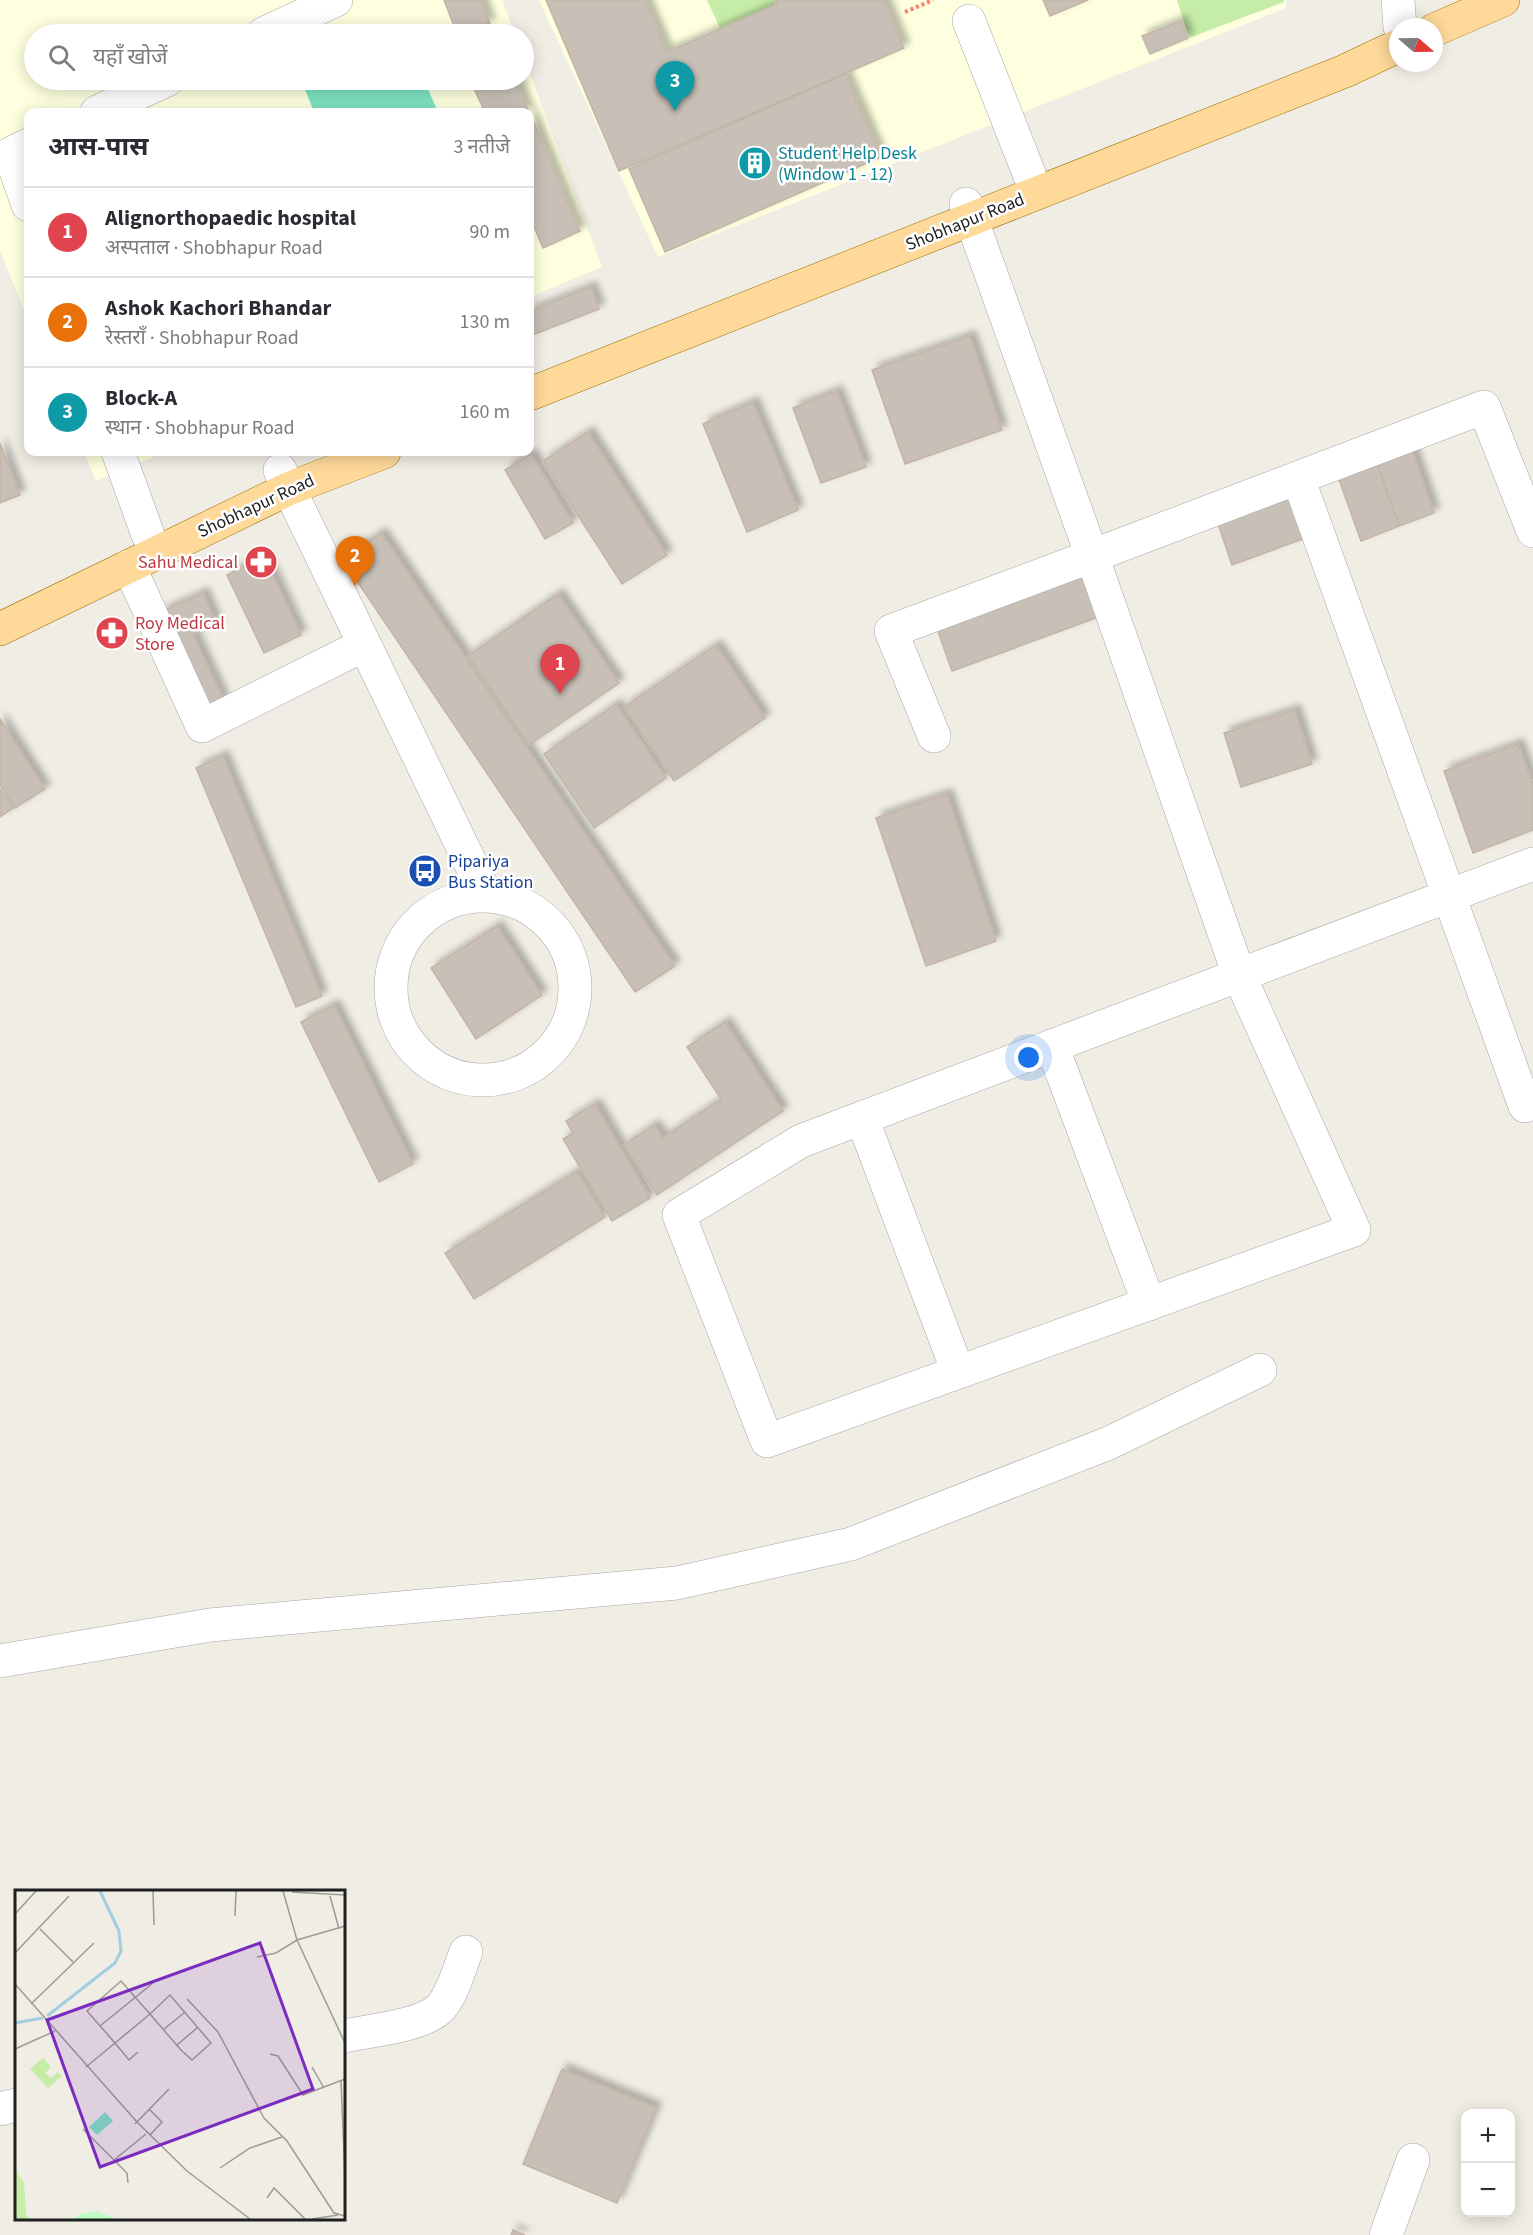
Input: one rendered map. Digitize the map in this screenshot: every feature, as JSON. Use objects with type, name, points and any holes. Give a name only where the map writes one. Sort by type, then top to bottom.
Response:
[{"type":"main road","points":[[1443,26],[1503,0]]},
{"type":"main road","name":"Shobhapur Road","points":[[534,392],[970,211],[1030,176],[1339,56],[1389,48]]},
{"type":"main road","name":"Shobhapur Road","points":[[534,372],[1345,71],[1389,50]]},
{"type":"main road","name":"Shobhapur Road","points":[[0,629],[129,566],[321,456]]},
{"type":"main road","name":"Shobhapur Road","points":[[0,607],[147,535],[284,479],[369,456]]},
{"type":"street","points":[[284,24],[336,0]]},
{"type":"street","points":[[1398,0],[1399,18]]},
{"type":"street","points":[[969,21],[1030,176]]},
{"type":"street","points":[[106,108],[145,90]]},
{"type":"street","points":[[13,152],[24,191]]},
{"type":"street","points":[[970,211],[1239,975],[1354,1230],[767,1441],[679,1215],[801,1141],[1239,975],[1451,896],[1533,864]]},
{"type":"street","points":[[934,736],[891,631],[1484,407],[1533,531]]},
{"type":"street","points":[[119,456],[147,535]]},
{"type":"street","points":[[1298,478],[1525,1106]]},
{"type":"street","points":[[284,479],[486,895]]},
{"type":"street","points":[[129,566],[202,726],[364,645]]},
{"type":"street","points":[[486,895],[517,902],[544,918],[564,943],[574,972],[573,1004],[562,1034],[542,1058],[515,1074],[487,1080],[458,1077],[431,1064],[410,1045],[396,1020],[391,991],[395,962],[399,953],[407,936],[427,914],[456,899],[486,895]]},
{"type":"street","points":[[1052,1046],[1149,1304]]},
{"type":"street","points":[[862,1118],[958,1372]]},
{"type":"street","points":[[0,1661],[210,1626],[677,1583],[839,1547],[1109,1443],[1260,1370]]},
{"type":"street","points":[[345,2036],[420,2019],[438,2010],[447,1996],[466,1952]]},
{"type":"street","points":[[0,2109],[15,2105]]},
{"type":"street","points":[[1386,2235],[1413,2160]]},
{"type":"path","points":[[905,12],[933,0]]},
{"type":"shaded area","points":[[0,0],[502,0],[511,24],[24,24],[24,90],[534,90],[534,85],[602,267],[534,295],[534,108],[24,108],[24,310],[0,251]]},
{"type":"shaded area","points":[[539,0],[1286,0],[1286,8],[658,257]]},
{"type":"shaded area","points":[[86,456],[155,456],[96,481]]},
{"type":"green space","points":[[707,0],[774,0],[776,4],[720,28]]},
{"type":"green space","points":[[1177,0],[1284,0],[1284,2],[1189,38]]},
{"type":"green space","points":[[305,90],[428,90],[436,108],[312,108]]},
{"type":"building","points":[[444,0],[481,0],[490,23],[487,24],[453,24]]},
{"type":"building","points":[[546,0],[645,0],[667,52],[777,4],[775,0],[884,0],[904,48],[619,171]]},
{"type":"building","points":[[1043,0],[1088,0],[1050,16]]},
{"type":"building","points":[[1181,21],[1188,38],[1150,54],[1142,36]]},
{"type":"building","name":"Student Help Desk (Window 1 - 12)","points":[[845,74],[881,157],[665,252],[629,169]]},
{"type":"building","points":[[475,90],[519,90],[527,108],[483,108]]},
{"type":"building","points":[[534,122],[580,231],[543,248],[534,227]]},
{"type":"building","points":[[591,287],[599,309],[534,334],[534,309]]},
{"type":"building","points":[[970,336],[1002,430],[905,464],[872,370]]},
{"type":"building","points":[[837,391],[866,467],[821,483],[793,408]]},
{"type":"building","points":[[753,402],[798,510],[747,532],[703,424]]},
{"type":"building","points":[[588,432],[667,555],[622,584],[543,461]]},
{"type":"building","points":[[0,443],[20,495],[0,503]]},
{"type":"building","points":[[1411,447],[1434,513],[1399,526],[1376,460]]},
{"type":"building","points":[[528,456],[532,456],[573,523],[545,539],[505,470]]},
{"type":"building","points":[[1376,460],[1399,526],[1361,541],[1337,474]]},
{"type":"building","points":[[1288,492],[1305,538],[1232,565],[1216,518]]},
{"type":"building","points":[[381,533],[675,966],[635,992],[342,559]]},
{"type":"building","points":[[264,556],[301,635],[264,653],[227,575]]},
{"type":"building","points":[[1089,571],[1104,615],[952,671],[936,626]]},
{"type":"building","points":[[203,593],[216,623],[193,634],[224,701],[205,710],[161,612]]},
{"type":"building","points":[[558,594],[619,683],[529,745],[468,656]]},
{"type":"building","points":[[716,645],[765,718],[674,781],[624,707]]},
{"type":"building","points":[[616,704],[666,778],[594,828],[544,754]]},
{"type":"building","points":[[1295,710],[1312,764],[1241,787],[1224,733]]},
{"type":"building","points":[[0,719],[45,789],[15,808],[0,785]]},
{"type":"building","points":[[1518,744],[1533,784],[1533,830],[1473,853],[1444,771]]},
{"type":"building","points":[[223,756],[322,996],[296,1007],[196,768]]},
{"type":"building","points":[[0,789],[13,808],[0,817]]},
{"type":"building","points":[[947,794],[996,941],[926,966],[876,818]]},
{"type":"building","points":[[497,926],[542,995],[476,1039],[431,968]]},
{"type":"building","points":[[334,1005],[413,1164],[379,1182],[301,1022]]},
{"type":"building","points":[[725,1022],[783,1111],[657,1195],[624,1145],[654,1125],[663,1138],[721,1099],[687,1047]]},
{"type":"building","points":[[595,1104],[650,1198],[612,1221],[563,1139],[573,1133],[566,1121]]},
{"type":"building","points":[[577,1171],[605,1217],[474,1299],[445,1253]]},
{"type":"building","points":[[562,2069],[656,2108],[617,2203],[523,2164]]},
{"type":"building","points":[[513,2230],[525,2235],[511,2235]]},
{"type":"place","name":"Block-A","points":[[675,111]]},
{"type":"place","name":"Student Help Desk (Window 1 - 12)","points":[[755,163]]},
{"type":"place","name":"Sahu Medical","points":[[261,562]]},
{"type":"place","name":"Ashok Kachori Bhandar","points":[[355,586]]},
{"type":"place","name":"Roy Medical Store","points":[[112,633]]},
{"type":"place","name":"Alignorthopaedic hospital","points":[[560,694]]},
{"type":"place","name":"Pipariya Bus Station","points":[[425,871]]}]
